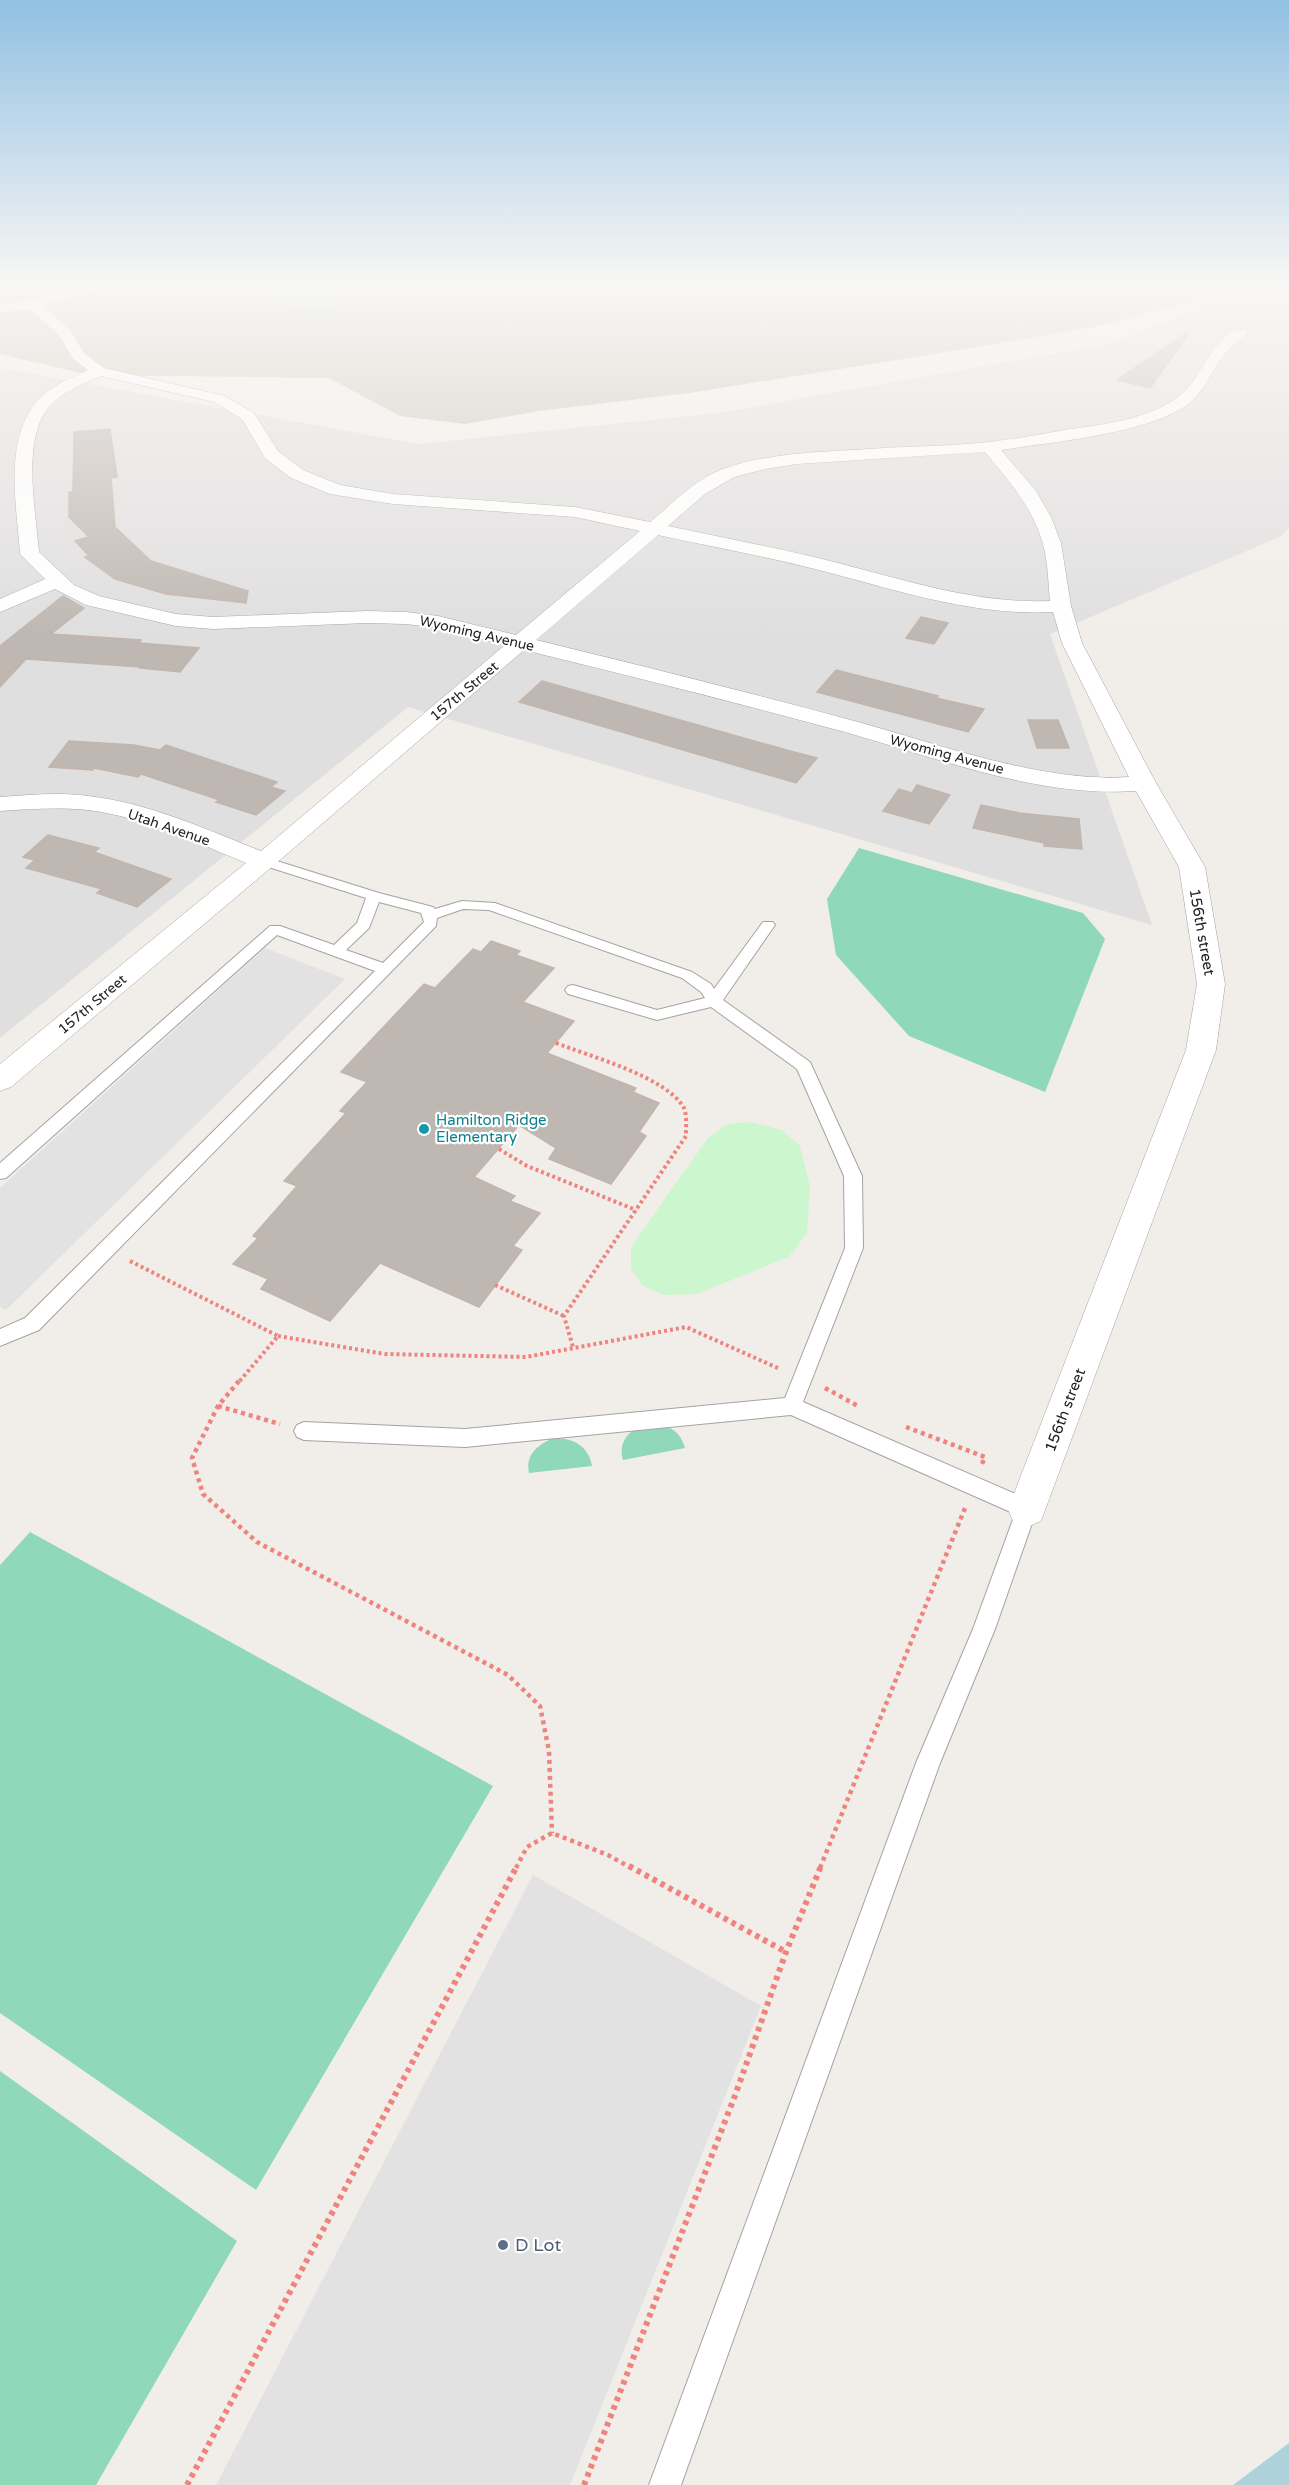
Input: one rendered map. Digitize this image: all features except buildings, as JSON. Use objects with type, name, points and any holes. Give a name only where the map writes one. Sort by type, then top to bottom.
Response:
[{"type":"street","name":"Wyoming Avenue","points":[[46,402],[42,406],[17,454],[30,554],[67,589],[93,601],[176,620],[213,622],[406,618],[470,628],[749,699],[1003,769],[1052,780],[1104,786],[1144,783]]},
{"type":"street","points":[[224,402],[248,416],[271,454],[297,474],[336,490],[386,498],[575,512],[794,558],[959,600],[1022,608],[1061,606]]},
{"type":"street","name":"157th Street","points":[[0,1080],[264,861],[699,490],[728,473],[797,459],[989,447],[1111,428],[1157,414],[1181,402]]},
{"type":"street","name":"156th street","points":[[989,447],[1030,495],[1042,517],[1052,543],[1061,606],[1072,643],[1144,783],[1191,867],[1211,984],[1201,1050],[1027,1509]]},
{"type":"street","points":[[0,606],[58,580]]},
{"type":"street","name":"Utah Avenue","points":[[0,804],[88,803],[141,814],[264,861]]},
{"type":"lane","points":[[0,1338],[32,1324],[432,923],[428,910],[374,896],[264,861]]},
{"type":"lane","points":[[336,951],[364,925],[374,896]]},
{"type":"lane","points":[[429,916],[462,905],[490,906],[687,975],[706,988],[714,1001],[804,1066],[853,1176],[854,1248],[792,1406]]},
{"type":"lane","points":[[573,990],[657,1015],[714,1001],[768,925]]},
{"type":"lane","points":[[0,1173],[275,929],[385,969]]},
{"type":"lane","points":[[304,1431],[465,1438],[792,1406],[1027,1509],[984,1629],[928,1763],[665,2485]]},
{"type":"path","points":[[556,1043],[642,1076],[671,1091],[685,1110],[686,1136],[564,1316]]},
{"type":"path","points":[[499,1149],[527,1166],[636,1210]]},
{"type":"path","points":[[106,1249],[278,1336],[385,1354],[526,1357],[686,1327],[768,1365],[804,1376],[860,1407]]},
{"type":"path","points":[[495,1286],[564,1316]]},
{"type":"path","points":[[564,1316],[573,1347]]},
{"type":"path","points":[[278,1336],[218,1406],[192,1458],[203,1494],[257,1542],[508,1675],[540,1706],[549,1751],[552,1833]]},
{"type":"path","points":[[218,1406],[304,1431]]},
{"type":"path","points":[[584,2485],[736,2093],[786,1952],[985,1457],[900,1425]]},
{"type":"path","points":[[552,1833],[608,1855],[786,1952]]},
{"type":"path","points":[[187,2485],[527,1847],[552,1833]]},
{"type":"shaded area","points":[[0,402],[187,402],[419,444],[718,413],[781,402],[1289,402],[1289,527],[1282,536],[1050,634],[1152,925],[408,707],[0,1038]]},
{"type":"shaded area","points":[[374,402],[614,402],[539,411],[465,424],[400,416]]},
{"type":"shaded area","points":[[265,948],[345,979],[6,1310],[0,1307],[0,1188]]},
{"type":"shaded area","name":"D Lot","points":[[533,1875],[761,2006],[570,2485],[216,2485]]},
{"type":"green space","points":[[859,848],[1083,913],[1105,939],[1045,1092],[909,1036],[836,955],[827,899]]},
{"type":"green space","points":[[750,1122],[782,1130],[800,1146],[810,1187],[807,1233],[789,1257],[697,1294],[664,1295],[642,1285],[631,1269],[631,1248],[708,1138],[728,1124]]},
{"type":"green space","points":[[643,1424],[669,1428],[679,1435],[685,1448],[623,1460],[622,1448],[625,1438]]},
{"type":"green space","points":[[553,1438],[567,1439],[578,1444],[587,1453],[592,1466],[529,1473],[531,1455],[542,1444]]},
{"type":"green space","points":[[30,1532],[493,1786],[256,2190],[0,2013],[0,1565]]},
{"type":"green space","points":[[0,2071],[237,2241],[96,2485],[0,2485]]},
{"type":"water","points":[[1289,2443],[1289,2485],[1233,2485]]},
{"type":"place","name":"Hamilton Ridge Elementary","points":[[424,1129]]},
{"type":"place","name":"D Lot","points":[[503,2245]]}]
